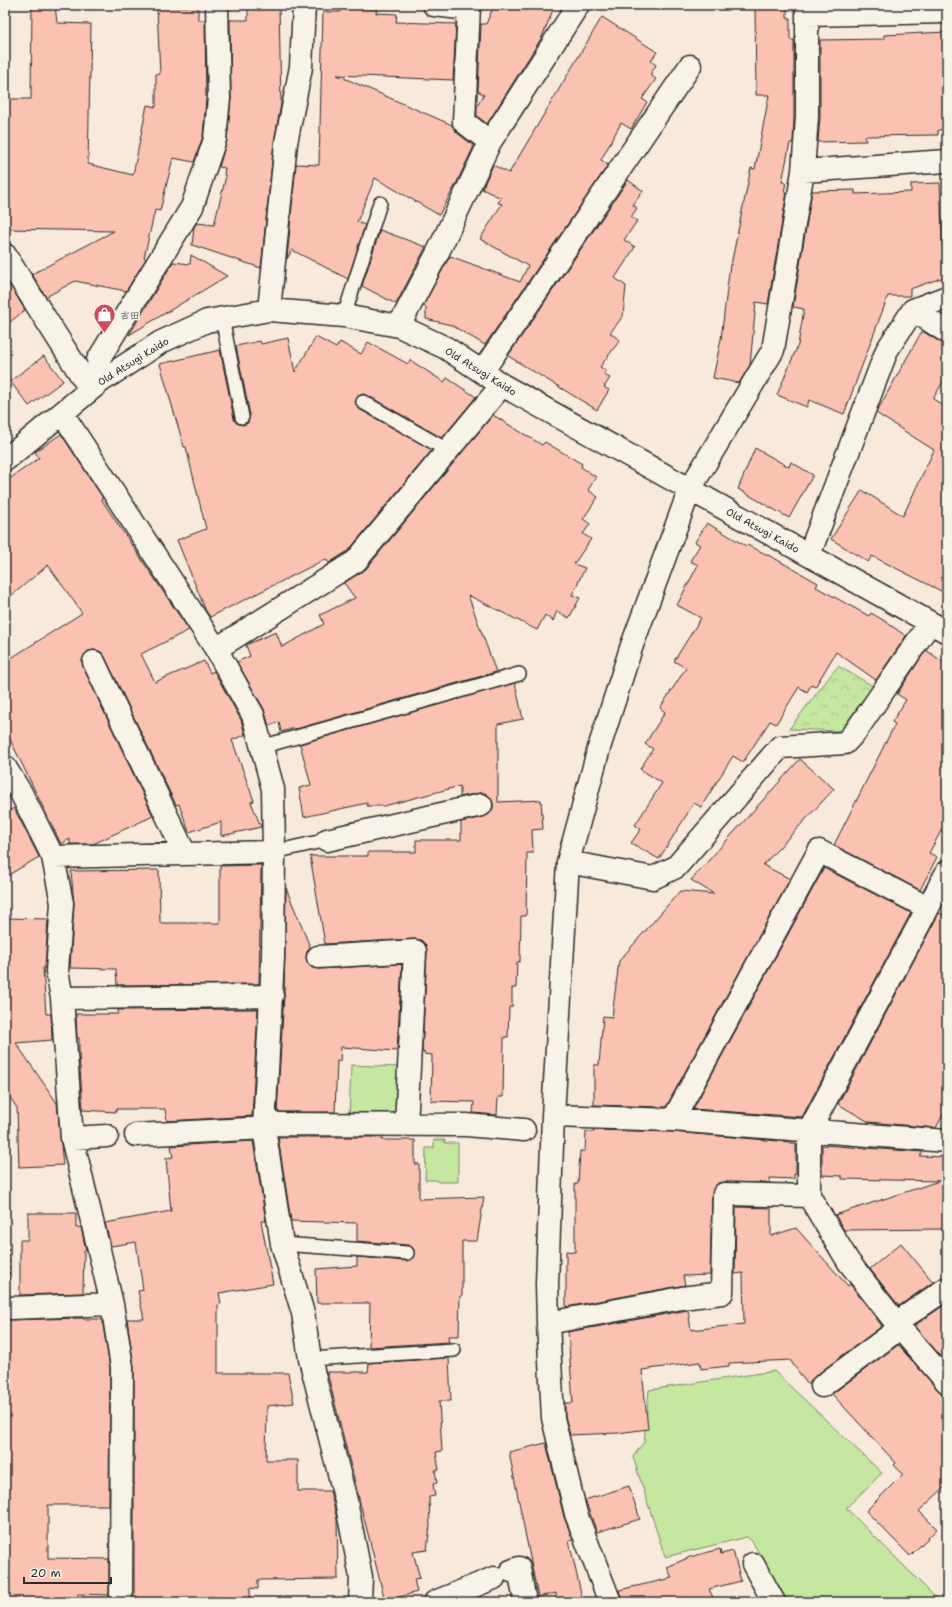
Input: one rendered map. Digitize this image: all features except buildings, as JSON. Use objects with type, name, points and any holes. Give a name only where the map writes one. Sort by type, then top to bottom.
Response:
[{"type":"street","points":[[95,385],[98,360],[192,207],[215,139],[219,98],[217,5]]},
{"type":"street","points":[[269,310],[286,143],[301,67],[304,5]]},
{"type":"street","points":[[434,5],[469,7],[464,122],[490,142]]},
{"type":"street","points":[[399,326],[438,252],[490,142],[578,5]]},
{"type":"street","points":[[610,1602],[576,1514],[553,1418],[547,1284],[553,1116],[568,862],[599,748],[631,648],[690,489],[773,350],[803,171],[807,117],[807,10],[947,12]]},
{"type":"street","points":[[482,372],[690,66]]},
{"type":"street","points":[[803,171],[947,161]]},
{"type":"street","points":[[9,269],[95,385]]},
{"type":"street","points":[[809,555],[886,350],[913,310],[947,297]]},
{"type":"street","name":"Old Atsugi Kaido","points":[[5,460],[95,385],[161,342],[207,321],[269,310],[344,316],[399,326],[446,348],[502,385],[938,627]]},
{"type":"street","points":[[913,310],[947,332]]},
{"type":"street","points":[[216,649],[356,561],[502,385]]},
{"type":"street","points":[[62,413],[216,649],[253,715],[272,788],[274,852],[272,996],[264,1128],[282,1244],[303,1313],[310,1358],[346,1501],[361,1577],[360,1602]]},
{"type":"street","points":[[568,862],[653,878],[676,867],[780,746],[845,743],[938,627]]},
{"type":"street","points":[[94,662],[185,854]]},
{"type":"street","points":[[5,767],[13,796],[53,857],[62,903],[56,971],[62,998],[72,1138],[112,1304],[122,1367],[121,1602]]},
{"type":"street","points":[[327,840],[481,805]]},
{"type":"street","points":[[673,1120],[819,851],[928,908]]},
{"type":"street","points":[[53,857],[274,852]]},
{"type":"street","points":[[947,872],[809,1131],[809,1196],[848,1261],[898,1325],[947,1382]]},
{"type":"street","points":[[318,958],[415,951],[406,1125]]},
{"type":"street","points":[[62,998],[272,996]]},
{"type":"street","points":[[553,1116],[673,1120],[947,1140]]},
{"type":"street","points":[[136,1135],[264,1128],[276,1124],[466,1125],[524,1130]]},
{"type":"street","points":[[72,1138],[107,1136]]},
{"type":"street","points":[[548,1323],[682,1298],[722,1293],[724,1194],[809,1196]]},
{"type":"street","points":[[822,1386],[947,1288]]},
{"type":"street","points":[[10,1308],[112,1304]]},
{"type":"street","points":[[753,1564],[766,1600]]},
{"type":"street","points":[[436,1602],[518,1568],[525,1602]]},
{"type":"lane","points":[[344,316],[380,203]]},
{"type":"lane","points":[[222,318],[242,417]]},
{"type":"lane","points":[[363,402],[447,450]]},
{"type":"lane","points":[[261,746],[519,674]]},
{"type":"lane","points":[[274,852],[327,840]]},
{"type":"lane","points":[[282,1244],[407,1253]]},
{"type":"lane","points":[[310,1358],[454,1350]]},
{"type":"path","points":[[5,1219],[7,1222],[10,1308]]},
{"type":"green space","points":[[838,666],[873,686],[840,731],[789,729]]},
{"type":"green space","points":[[351,1065],[400,1067],[400,1120],[349,1119]]},
{"type":"green space","points":[[434,1140],[445,1140],[445,1143],[458,1143],[458,1182],[438,1182],[437,1180],[425,1180],[426,1148],[434,1148]]},
{"type":"green space","points":[[774,1371],[882,1473],[846,1508],[940,1602],[788,1602],[752,1541],[747,1537],[665,1557],[633,1457],[644,1442],[649,1390]]},
{"type":"place","name":"吉田","points":[[105,334]]}]
